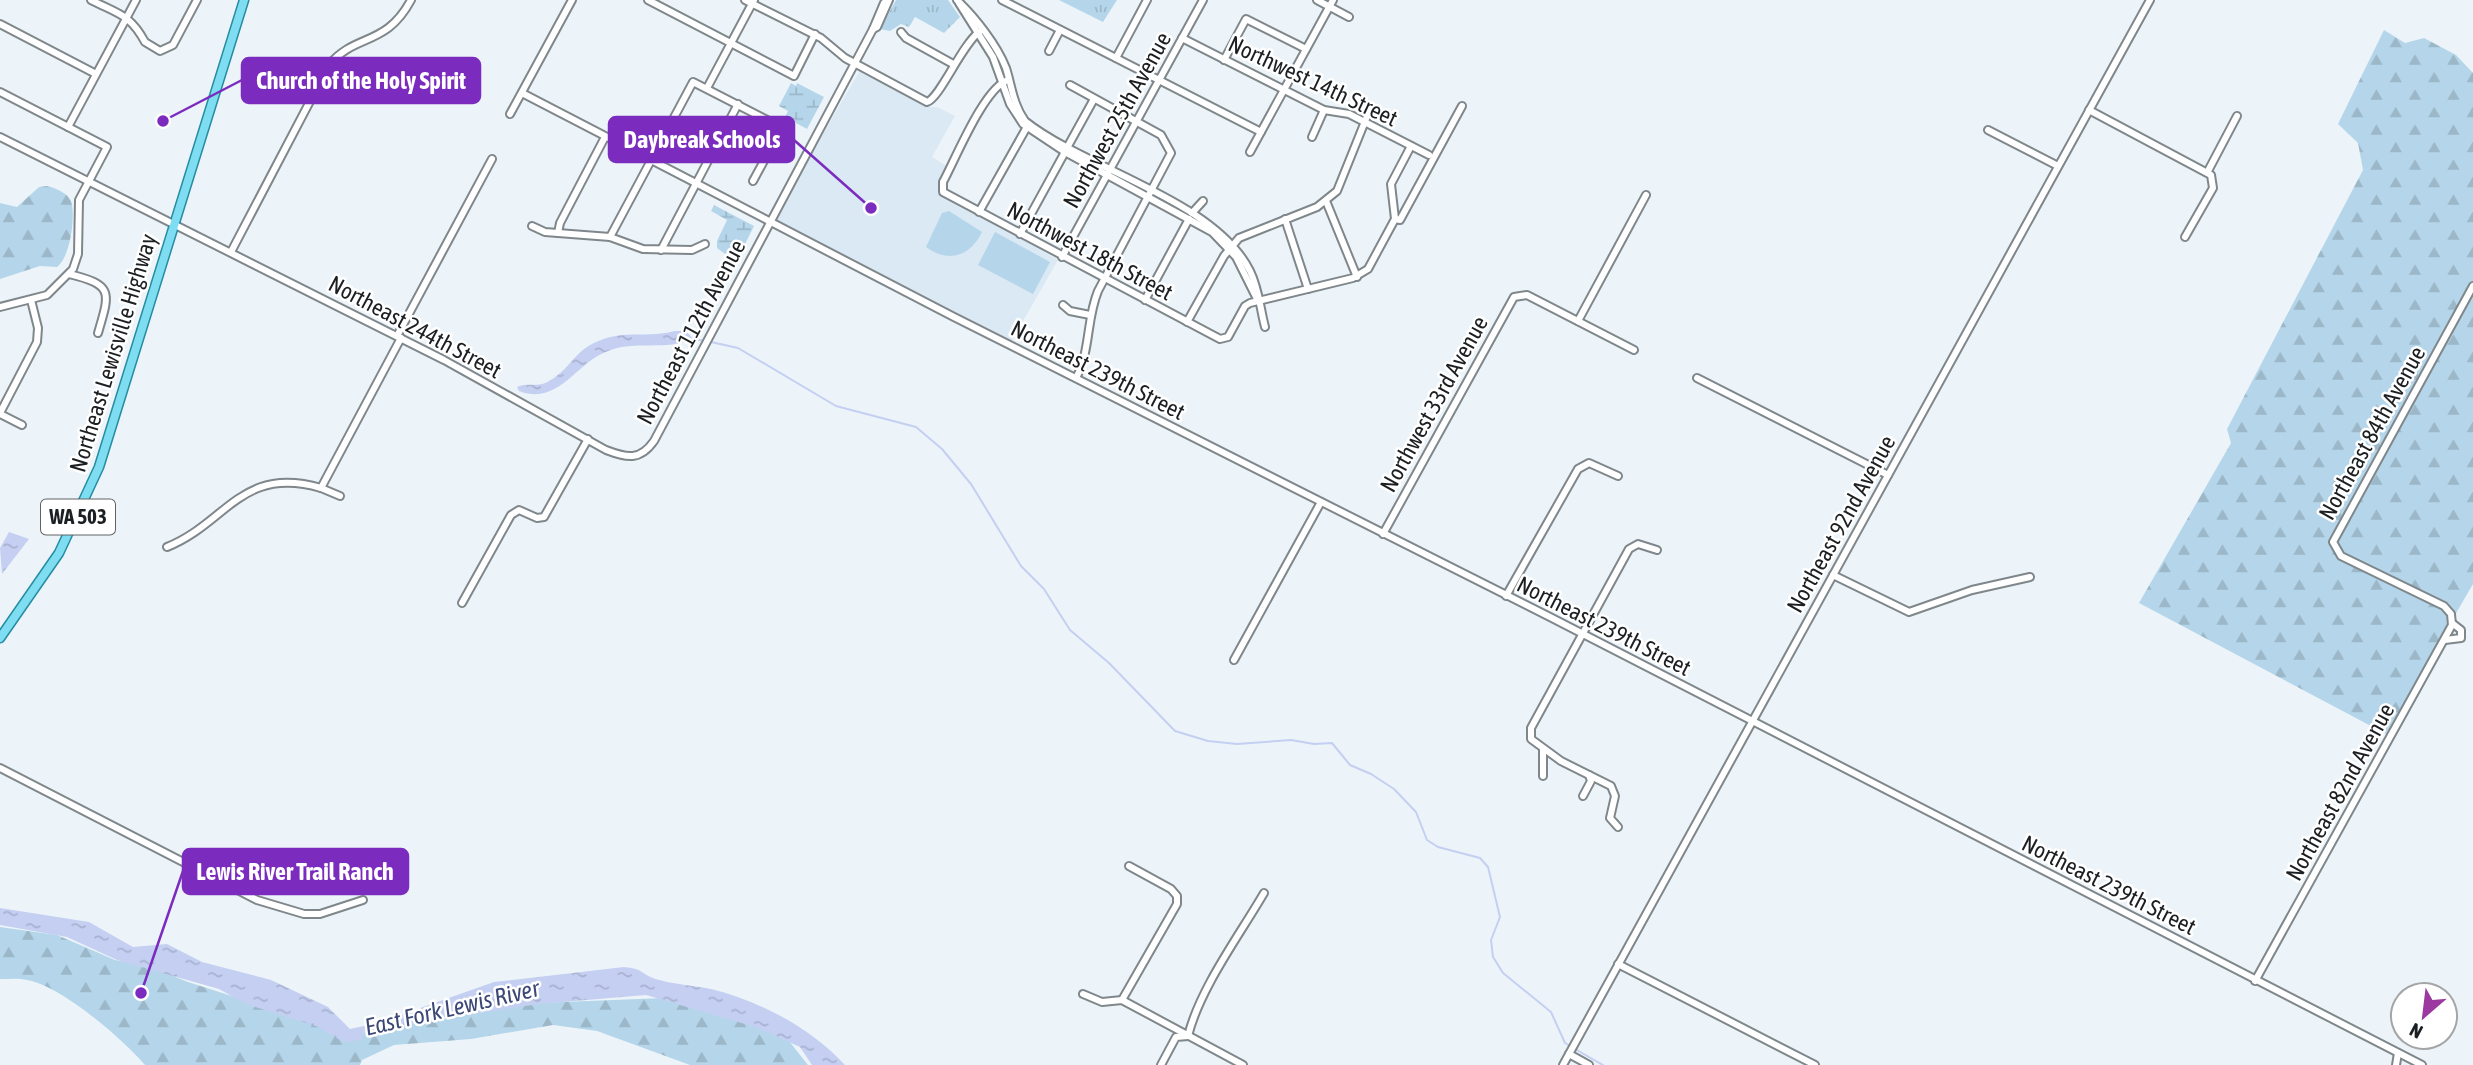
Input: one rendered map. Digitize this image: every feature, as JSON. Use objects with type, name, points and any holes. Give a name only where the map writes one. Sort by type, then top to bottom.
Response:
[{"type":"main road","name":"WA 503","points":[[173,223],[244,0]]},
{"type":"main road","name":"Northeast Lewisville Highway","points":[[0,638],[59,553],[92,486],[117,414],[173,223]]},
{"type":"street","points":[[91,0],[136,25],[149,46],[166,50],[177,39],[197,0]]},
{"type":"street","points":[[68,127],[136,0]]},
{"type":"street","points":[[231,252],[329,65],[340,54],[389,30],[411,0]]},
{"type":"street","points":[[510,114],[572,0]]},
{"type":"street","points":[[648,0],[794,76],[815,34]]},
{"type":"street","name":"Northeast 112th Avenue","points":[[641,455],[654,441],[873,29],[884,3],[888,0]]},
{"type":"street","points":[[1002,0],[1261,132]]},
{"type":"street","points":[[1116,58],[1147,0]]},
{"type":"street","name":"Northwest 25th Avenue","points":[[1062,257],[1203,0]]},
{"type":"street","points":[[1317,0],[1331,3],[1349,17]]},
{"type":"street","name":"Northeast 92nd Avenue","points":[[1563,1065],[2150,0]]},
{"type":"street","points":[[707,88],[750,1],[815,34],[854,63],[929,102],[935,98],[965,44],[979,31]]},
{"type":"street","points":[[958,1],[1003,63],[1014,103],[1027,125],[1191,216],[1231,247],[1249,269],[1259,292],[1258,301],[1265,327]]},
{"type":"street","points":[[1250,152],[1331,3]]},
{"type":"street","points":[[1224,60],[1244,21],[1249,19],[1306,48]]},
{"type":"street","points":[[0,24],[96,74]]},
{"type":"street","points":[[1049,51],[1060,30]]},
{"type":"street","points":[[901,32],[905,38],[953,64]]},
{"type":"street","name":"Northwest 14th Street","points":[[1182,38],[1324,110],[1349,114],[1429,155]]},
{"type":"street","name":"Northwest 18th Street","points":[[1006,81],[989,96],[943,182],[942,189],[1103,279],[1225,340],[1245,306],[1258,301]]},
{"type":"street","points":[[610,237],[693,82],[780,128],[753,181]]},
{"type":"street","points":[[1070,85],[1161,135],[1170,146],[1170,160],[1103,279],[1090,315],[1086,354],[1076,378]]},
{"type":"street","points":[[0,92],[107,147],[78,204],[78,254],[69,274],[50,293],[0,307]]},
{"type":"street","name":"Northeast 239th Street","points":[[522,93],[650,161],[1752,720],[2255,981],[2423,1065]]},
{"type":"street","points":[[1020,234],[1094,99]]},
{"type":"street","points":[[661,250],[738,104]]},
{"type":"street","points":[[1395,219],[1400,220],[1462,106]]},
{"type":"street","points":[[1187,322],[1231,247],[1249,232],[1326,201],[1339,187],[1345,164],[1366,123],[1370,108]]},
{"type":"street","points":[[1312,137],[1324,110]]},
{"type":"street","points":[[2090,110],[2208,172],[2214,182],[2185,237]]},
{"type":"street","points":[[2208,172],[2237,116]]},
{"type":"street","points":[[979,212],[1027,125]]},
{"type":"street","points":[[1988,130],[2058,166]]},
{"type":"street","name":"Northeast 244th Street","points":[[0,137],[399,337],[588,439],[625,457],[641,455]]},
{"type":"street","points":[[558,233],[560,223],[605,137]]},
{"type":"street","points":[[1258,301],[1360,275],[1395,219],[1391,184],[1411,146]]},
{"type":"street","points":[[321,488],[492,159]]},
{"type":"street","points":[[1634,350],[1578,321],[1646,195]]},
{"type":"street","points":[[1145,300],[1191,216],[1203,201]]},
{"type":"street","points":[[1326,201],[1360,275]]},
{"type":"street","points":[[1285,219],[1308,289]]},
{"type":"street","points":[[532,226],[558,233],[610,237],[640,248],[692,250],[705,244]]},
{"type":"street","points":[[69,274],[95,281],[105,288],[107,301],[98,333]]},
{"type":"street","name":"Northeast 84th Avenue","points":[[2452,621],[2448,610],[2434,600],[2342,556],[2333,542],[2473,286]]},
{"type":"street","name":"Northwest 33rd Avenue","points":[[1383,534],[1511,301],[1519,295],[1527,295],[1578,321]]},
{"type":"street","points":[[22,425],[0,413],[37,342],[38,328],[31,300]]},
{"type":"street","points":[[1063,305],[1070,311],[1090,315]]},
{"type":"street","points":[[1697,378],[1888,475]]},
{"type":"street","points":[[462,603],[511,515],[519,510],[537,518],[544,517],[588,439]]},
{"type":"street","points":[[1506,596],[1578,469],[1589,463],[1618,476]]},
{"type":"street","points":[[167,547],[188,537],[227,504],[250,491],[279,484],[321,488],[340,496]]},
{"type":"street","points":[[1234,660],[1321,502]]},
{"type":"street","points":[[1618,827],[1610,818],[1614,790],[1543,750],[1531,739],[1531,728],[1629,549],[1638,544],[1657,550]]},
{"type":"street","points":[[1833,575],[1909,612],[1972,590],[2030,577]]},
{"type":"street","points":[[2443,641],[2461,638],[2461,630],[2452,621]]},
{"type":"street","name":"Northeast 82nd Avenue","points":[[2255,981],[2452,621]]},
{"type":"street","points":[[1543,750],[1543,776]]},
{"type":"street","points":[[0,768],[257,900],[312,914],[338,910],[363,900]]},
{"type":"street","points":[[1583,796],[1591,781],[1589,775]]},
{"type":"street","points":[[1122,1000],[1177,904],[1177,896],[1171,889],[1129,866]]},
{"type":"street","points":[[1188,1036],[1192,1020],[1264,893]]},
{"type":"street","points":[[1618,964],[1815,1065]]},
{"type":"street","points":[[1083,993],[1107,1003],[1122,1000],[1243,1065]]},
{"type":"street","points":[[1161,1065],[1176,1037],[1188,1036]]},
{"type":"street","points":[[2396,1065],[2399,1053]]},
{"type":"street","points":[[1569,1054],[1589,1065]]},
{"type":"shaded area","points":[[859,72],[928,107],[937,107],[955,116],[932,157],[950,168],[941,187],[943,194],[1058,260],[1011,342],[778,224],[775,216]]},
{"type":"green space","points":[[896,0],[948,0],[960,17],[944,33],[915,17],[909,27],[901,24],[890,31],[880,29]]},
{"type":"green space","points":[[1059,0],[1117,0],[1103,22]]},
{"type":"green space","points":[[2384,30],[2405,43],[2424,38],[2456,55],[2473,73],[2473,584],[2386,734],[2139,603],[2231,443],[2227,429],[2363,170],[2358,143],[2338,124]]},
{"type":"green space","points":[[791,83],[796,86],[797,83],[824,97],[807,129],[785,117],[788,111],[779,106]]},
{"type":"green space","points":[[47,186],[64,193],[71,201],[72,226],[62,262],[57,267],[40,266],[0,279],[0,203],[17,207],[39,187]]},
{"type":"green space","points":[[714,205],[754,226],[736,262],[717,248],[717,241],[727,220],[711,211]]},
{"type":"green space","points":[[949,211],[982,232],[965,252],[950,256],[926,247],[942,213]]},
{"type":"green space","points":[[995,232],[1050,262],[1033,294],[978,265]]},
{"type":"green space","points":[[0,927],[57,935],[115,960],[149,966],[188,982],[291,1015],[352,1041],[365,1032],[536,1003],[664,998],[731,1016],[789,1041],[808,1065],[690,1065],[597,1031],[553,1025],[471,1039],[394,1045],[362,1060],[360,1065],[145,1065],[122,1041],[73,1002],[41,984],[27,980],[0,979]]},
{"type":"water","points":[[686,331],[693,339],[683,343],[629,346],[608,351],[545,393],[519,391],[517,387],[549,381],[581,351],[598,341],[610,337]]},
{"type":"water","points":[[9,532],[29,539],[2,574],[0,548]]},
{"type":"water","name":"East Fork Lewis River","points":[[0,908],[89,922],[133,947],[167,944],[202,962],[271,980],[328,1007],[350,1029],[378,1023],[494,982],[630,968],[658,980],[729,994],[766,1009],[817,1039],[845,1065],[812,1065],[800,1047],[755,1027],[646,995],[539,1004],[437,1019],[376,1033],[365,1031],[361,1040],[344,1042],[316,1026],[246,1004],[219,989],[117,960],[67,937],[0,925]]},
{"type":"waterway","points":[[693,339],[705,341]]},
{"type":"waterway","points":[[711,342],[738,348],[836,406],[916,427],[942,449],[971,484],[1021,566],[1044,589],[1070,630],[1109,663],[1175,731],[1208,741],[1237,744],[1291,740],[1314,744],[1332,743],[1350,765],[1371,774],[1394,789],[1416,812],[1427,840],[1438,847],[1480,858],[1488,867],[1500,917],[1491,940],[1493,957],[1503,973],[1551,1012],[1565,1043],[1570,1046]]},
{"type":"waterway","points":[[1575,1049],[1603,1065]]},
{"type":"place","name":"Church of the Holy Spirit","points":[[163,121]]},
{"type":"place","name":"Daybreak Schools","points":[[871,208]]},
{"type":"place","name":"Lewis River Trail Ranch","points":[[141,993]]}]
